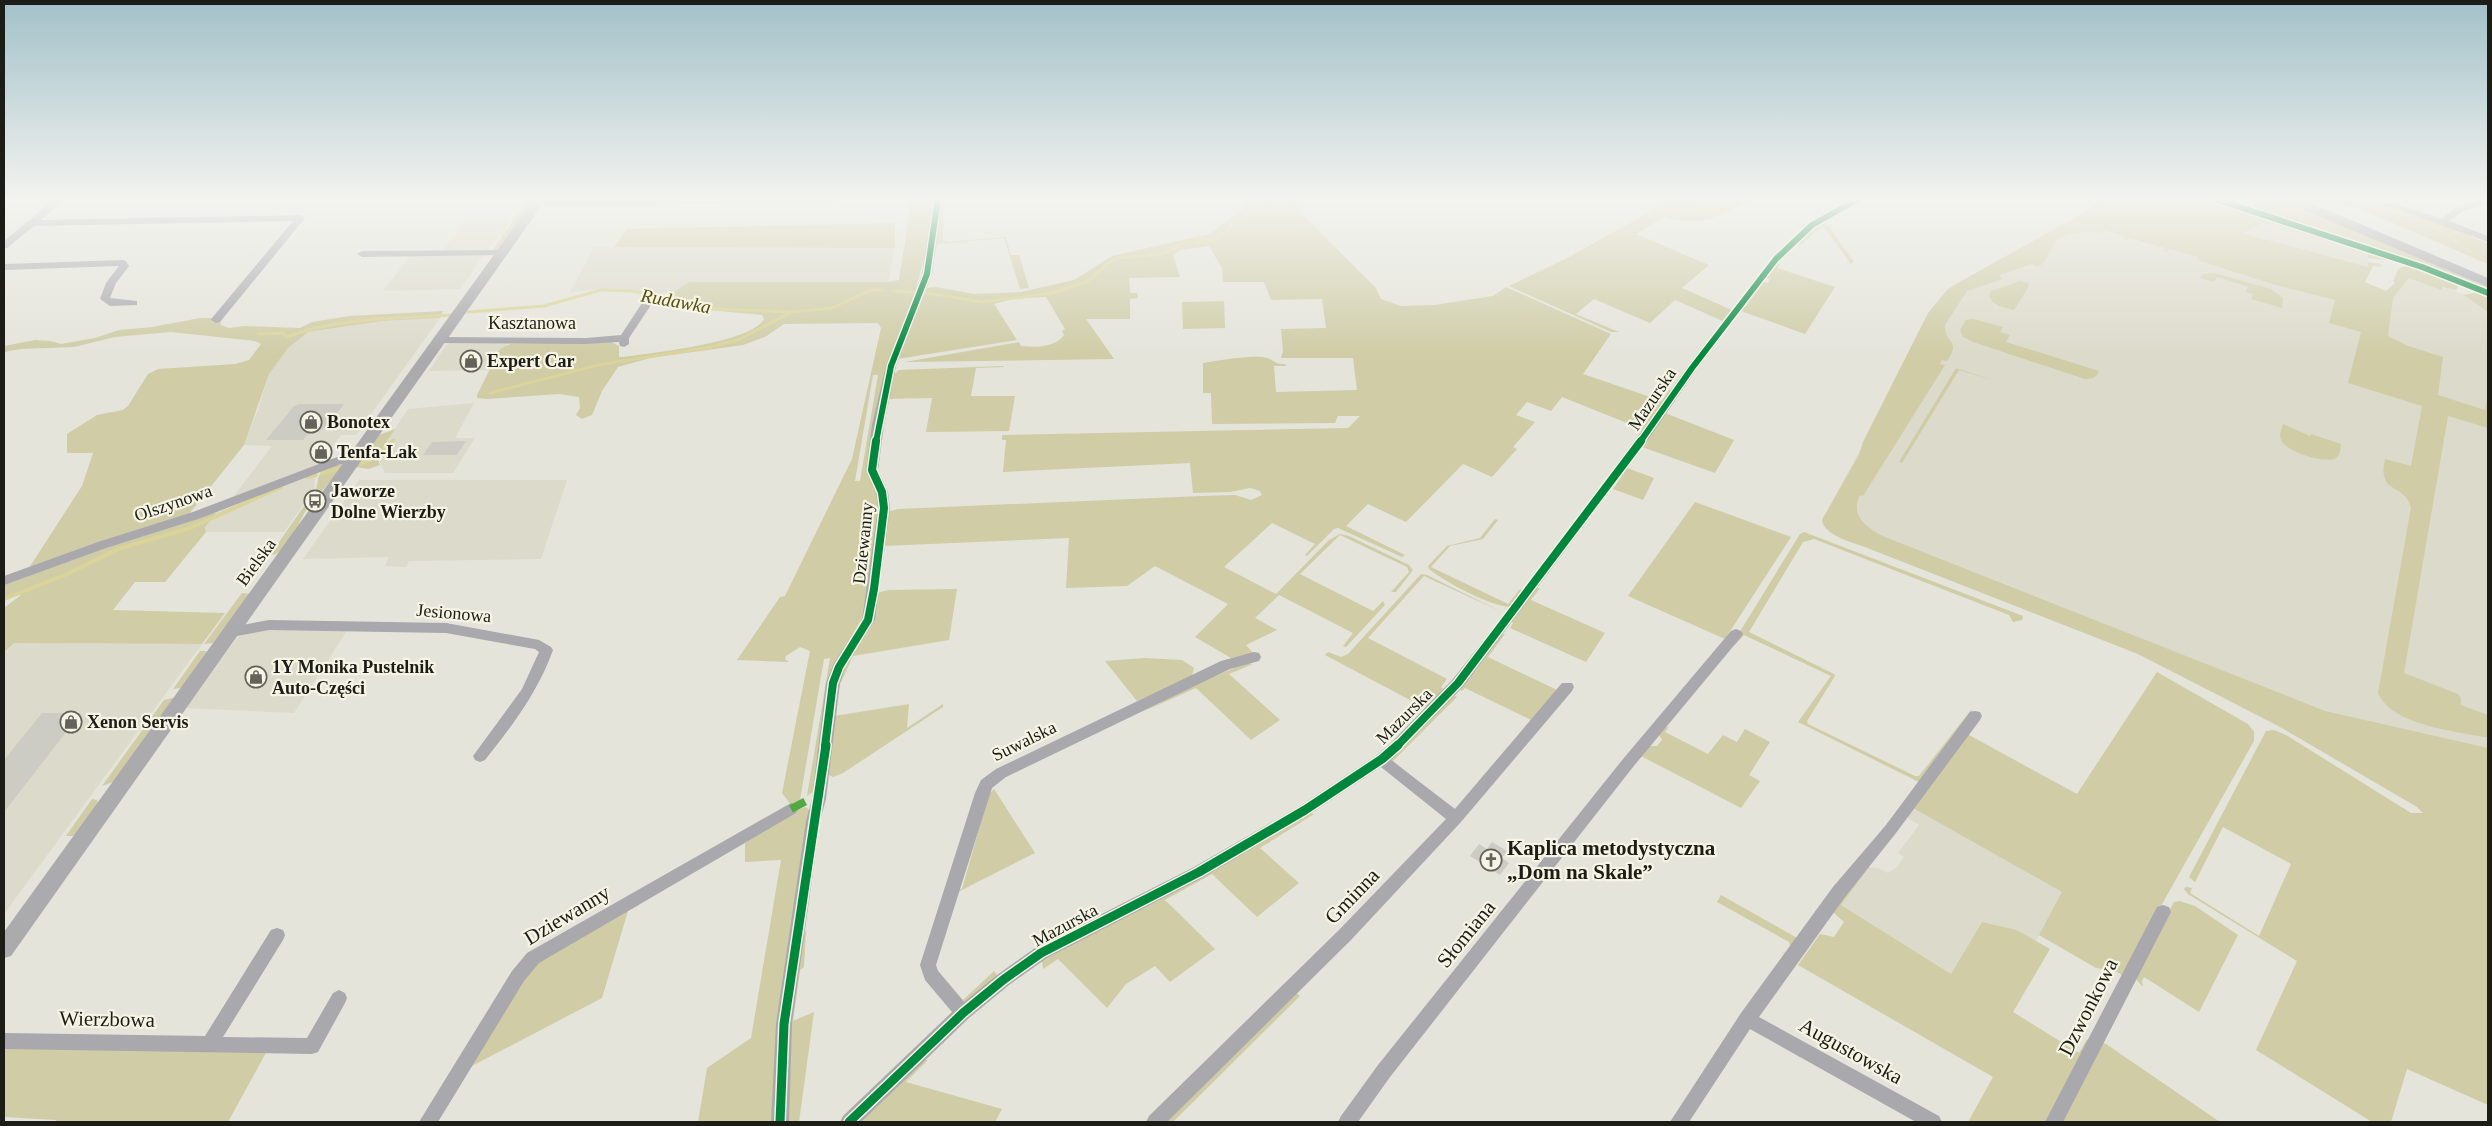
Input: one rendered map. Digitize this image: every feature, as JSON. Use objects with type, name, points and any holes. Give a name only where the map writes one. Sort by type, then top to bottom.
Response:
[{"type":"highway","points":[[2412,251],[2488,283]]},
{"type":"highway","points":[[2428,251],[2488,276]]},
{"type":"main road","name":"Bielska","points":[[4,949],[504,251]]},
{"type":"street","points":[[216,320],[273,251]]},
{"type":"street","name":"Dziewanny","points":[[780,1122],[784,1024],[813,821],[819,798],[835,675],[864,628],[874,589],[884,508],[882,492],[872,470],[878,425],[891,366],[928,267],[930,251]]},
{"type":"street","name":"Mazurska","points":[[849,1122],[963,1013],[1003,980],[1041,953],[1199,872],[1305,810],[1382,759],[1458,683],[1572,535],[1692,368],[1772,264],[1786,251]]},
{"type":"street","points":[[362,254],[502,253]]},
{"type":"street","points":[[4,267],[123,263],[124,266],[111,283],[105,300],[110,303],[133,303]]},
{"type":"street","name":"Kasztanowa","points":[[440,340],[624,341],[648,302]]},
{"type":"street","name":"Olszynowa","points":[[4,581],[102,545],[197,515],[340,460],[354,460]]},
{"type":"street","name":"Jesionowa","points":[[231,632],[269,625],[446,628],[540,645],[546,650],[541,667],[519,708],[480,756]]},
{"type":"street","name":"Słomiana","points":[[1347,1122],[1384,1071],[1628,763],[1736,634]]},
{"type":"street","name":"Suwalska","points":[[963,1013],[931,975],[928,965],[986,784],[1001,773],[1226,665],[1254,656]]},
{"type":"street","name":"Gminna","points":[[1155,1122],[1345,935],[1456,818],[1567,687]]},
{"type":"street","points":[[1679,1122],[1747,1019],[1839,892],[1891,830],[1974,716]]},
{"type":"street","points":[[1382,759],[1388,766],[1456,818]]},
{"type":"street","name":"Dziewanny","points":[[428,1122],[518,976],[533,958],[791,809]]},
{"type":"street","name":"Dzwonkowa","points":[[2054,1122],[2163,912]]},
{"type":"street","points":[[210,1043],[277,936]]},
{"type":"street","name":"Wierzbowa","points":[[4,1040],[312,1046],[339,998]]},
{"type":"street","name":"Augustowska","points":[[1747,1019],[1934,1122]]},
{"type":"shaded area","points":[[442,251],[487,251],[487,251]]},
{"type":"shaded area","points":[[592,251],[894,251],[888,282],[689,282],[674,292],[658,294],[600,289],[570,292]]},
{"type":"shaded area","points":[[904,251],[926,251],[916,288],[889,366],[874,441],[880,509],[864,619],[840,658],[814,791],[807,796],[830,658],[824,659],[800,800],[791,805],[782,793],[810,651],[800,647],[786,656],[785,659],[789,662],[737,660],[780,597],[785,596],[852,459],[881,328],[878,323],[784,324],[765,337],[743,345],[650,358],[618,367],[602,391],[592,415],[582,419],[576,415],[580,408],[579,397],[559,394],[487,399],[477,398],[477,395],[500,349],[510,344],[609,341],[619,346],[619,357],[623,357],[676,350],[721,341],[755,327],[764,319],[762,315],[696,309],[687,304],[675,303],[670,298],[674,292],[689,282],[888,282],[899,280]],"holes":[[[873,375],[878,375],[860,481],[855,481]]]},
{"type":"shaded area","points":[[1008,251],[1010,251],[1011,255],[1019,255],[1029,288],[1020,289]]},
{"type":"shaded area","points":[[1136,251],[1180,251],[1173,255],[1180,277],[1129,278],[1130,293],[1137,293],[1138,298],[1130,299],[1130,319],[1086,319],[1114,359],[905,362],[1019,342],[1021,346],[1032,347],[1045,346],[1056,342],[1064,335],[1062,331],[1065,329],[1046,297],[1012,299],[994,304],[1017,340],[897,359],[927,288],[936,287],[974,294],[1021,292],[1074,280],[1112,256]]},
{"type":"shaded area","points":[[1212,251],[1339,251],[1376,288],[1381,299],[1401,306],[1434,305],[1493,296],[1506,287],[1611,334],[1583,374],[1662,401],[1669,390],[1671,391],[1636,438],[1642,429],[1562,397],[1551,411],[1527,402],[1516,415],[1535,422],[1513,447],[1517,449],[1492,477],[1463,464],[1406,522],[1368,504],[1346,526],[1405,555],[1402,557],[1338,528],[1334,529],[1307,556],[1305,555],[1315,544],[1272,523],[1224,567],[1276,594],[1329,540],[1340,534],[1349,536],[1409,565],[1413,570],[1396,592],[1391,592],[1409,572],[1407,567],[1340,535],[1300,574],[1373,611],[1383,601],[1385,605],[1346,647],[1343,646],[1353,633],[1279,595],[1255,618],[1277,630],[1246,645],[1254,654],[1231,658],[1195,637],[1228,604],[1155,566],[1127,586],[1066,588],[1069,538],[883,546],[887,512],[898,509],[1235,495],[1251,500],[1262,495],[1260,491],[1250,488],[1230,492],[1193,493],[1190,463],[1003,472],[1006,440],[1002,440],[1002,435],[1348,428],[1360,416],[1338,416],[1335,423],[1212,424],[1211,393],[1203,393],[1203,363],[1235,358],[1267,358],[1286,366],[1274,366],[1276,392],[1357,390],[1353,358],[1281,358],[1283,351],[1281,329],[1326,328],[1322,299],[1271,300],[1264,282],[1223,282],[1222,268]]},
{"type":"shaded area","points":[[1580,251],[1675,251],[1709,265],[1682,288],[1732,310],[1723,321],[1675,300],[1650,323],[1594,299],[1576,314],[1619,332],[1611,332],[1509,286]]},
{"type":"shaded area","points":[[1841,251],[1846,251],[1854,262],[1851,264]]},
{"type":"shaded area","points":[[2016,251],[2050,251],[2038,267],[2032,264],[1999,275],[2003,279],[1967,291],[1945,325],[1947,336],[1953,345],[1951,354],[1947,361],[1942,360],[1940,364],[1945,365],[1863,496],[1860,495],[1857,509],[1862,521],[1872,530],[1885,537],[2325,711],[2488,748],[2488,1105],[2407,1069],[2391,1122],[2372,1122],[2256,1050],[2297,961],[2188,894],[2184,889],[2186,887],[2192,888],[2190,893],[2259,936],[2291,864],[2223,827],[2195,882],[2189,877],[2266,731],[2274,730],[2286,735],[2411,813],[2423,813],[2417,807],[2275,724],[2138,654],[1842,539],[1824,526],[1822,520],[1859,455],[1863,442],[1928,313],[1947,290]]},
{"type":"shaded area","points":[[2030,251],[2225,251],[2215,262],[2389,292],[2404,269],[2452,282],[2453,290],[2470,297],[2488,299],[2488,801],[2310,743],[2138,654],[1830,533],[1823,525],[1822,520],[1939,305]]},
{"type":"shaded area","points":[[2175,251],[2307,251],[2368,267],[2368,262],[2382,264],[2380,267],[2373,266],[2365,282],[2386,291],[2395,283],[2393,281],[2398,270],[2406,266],[2431,270],[2460,284],[2456,290],[2443,287],[2441,290],[2409,278],[2393,298],[2388,336],[2408,346],[2443,357],[2438,395],[2485,410],[2488,397],[2488,428],[2448,416],[2404,673],[2458,694],[2461,698],[2461,705],[2488,715],[2488,738],[2411,720],[2385,704],[2378,693],[2411,508],[2408,500],[2388,484],[2385,479],[2385,459],[2411,466],[2422,406],[2348,383],[2361,332],[2329,323],[2335,300],[2269,283],[2197,260],[2198,257]]},
{"type":"shaded area","points":[[2305,251],[2361,251],[2369,253],[2368,268]]},
{"type":"shaded area","points":[[2360,251],[2367,251],[2393,261],[2368,258],[2368,253]]},
{"type":"shaded area","points":[[2379,251],[2402,251],[2488,287],[2488,292],[2425,265]]},
{"type":"shaded area","points":[[2457,251],[2488,251],[2488,264]]},
{"type":"shaded area","points":[[484,255],[460,289],[383,291],[410,256]]},
{"type":"shaded area","points":[[1776,263],[1780,264],[1777,268],[1835,287],[1805,334],[1741,311],[1737,314],[1762,281],[1768,283],[1770,279],[1765,277]]},
{"type":"shaded area","points":[[2214,273],[2271,289],[2283,298],[2282,308],[2251,299],[2253,294],[2246,292],[2248,287],[2217,277],[2214,282],[2200,278],[2203,274]]},
{"type":"shaded area","points":[[2020,281],[2029,283],[2028,288],[2014,310],[1999,306],[1993,302],[1989,295],[1991,291]]},
{"type":"shaded area","points":[[2474,293],[2488,295],[2488,312],[2464,295]]},
{"type":"shaded area","points":[[1224,301],[1225,328],[1183,329],[1182,302]]},
{"type":"shaded area","points":[[443,311],[440,318],[383,321],[308,332],[288,348],[269,374],[244,445],[189,514],[27,571],[82,486],[93,453],[67,453],[67,434],[97,415],[123,410],[128,406],[148,374],[158,369],[236,364],[249,360],[261,344],[255,341],[171,332],[115,337],[74,347],[21,349],[4,352],[4,346],[35,340],[61,344],[95,338],[119,330],[152,327],[200,318],[215,318],[220,320],[221,325],[229,328],[245,326],[300,328],[312,322],[349,316]]},
{"type":"shaded area","points":[[440,318],[356,435],[341,435],[319,465],[233,497],[272,446],[244,445],[259,407],[269,374],[288,348],[301,336],[308,332],[383,321]]},
{"type":"shaded area","points":[[1973,319],[2003,327],[2000,332],[2010,335],[2006,342],[2099,371],[2093,378],[2085,379],[1973,342],[1963,337],[1960,330],[1966,320]]},
{"type":"shaded area","points":[[453,342],[508,342],[492,370],[429,371],[446,345]]},
{"type":"shaded area","points":[[1003,366],[976,368],[971,396],[1015,396],[1009,431],[926,432],[932,398],[886,399],[893,375],[899,370]]},
{"type":"shaded area","points":[[1956,368],[1995,381],[1959,370],[1902,463],[1899,462]]},
{"type":"shaded area","points":[[474,403],[455,438],[475,438],[453,473],[385,473],[377,456],[408,409]]},
{"type":"shaded area","points":[[1665,413],[1734,440],[1715,473],[1642,447]]},
{"type":"shaded area","points":[[2283,424],[2310,436],[2311,434],[2341,444],[2339,455],[2336,458],[2323,459],[2306,456],[2290,449],[2280,438]]},
{"type":"shaded area","points":[[395,429],[377,456],[380,465],[369,469],[356,467],[379,435]]},
{"type":"shaded area","points":[[343,464],[305,512],[288,543],[278,553],[270,555],[316,489],[319,476],[325,467]]},
{"type":"shaded area","points":[[1627,468],[1654,478],[1643,500],[1613,489]]},
{"type":"shaded area","points":[[316,473],[314,490],[284,532],[206,532],[205,527],[217,512]]},
{"type":"shaded area","points":[[359,480],[567,480],[541,559],[409,561],[406,567],[385,566],[389,557],[303,559]]},
{"type":"shaded area","points":[[1695,502],[1791,537],[1725,639],[1628,596]]},
{"type":"shaded area","points":[[217,512],[205,527],[206,532],[165,582],[135,582],[113,610],[225,613],[202,644],[14,643],[4,652],[4,608],[21,595],[4,596],[4,584],[101,548]]},
{"type":"shaded area","points":[[1495,519],[1498,520],[1483,539],[1450,546],[1431,567],[1508,604],[1520,589],[1525,591],[1510,607],[1501,606],[1456,586],[1429,569],[1428,566],[1447,546],[1480,538]]},
{"type":"shaded area","points":[[1804,532],[2023,616],[2022,620],[2013,622],[2009,615],[1814,539],[1803,542],[1749,632],[1834,674],[1835,676],[1807,721],[1808,724],[1915,776],[1919,776],[1971,710],[1973,711],[1919,782],[1798,722],[1831,676],[1744,635],[1735,645],[1733,643],[1800,534]]},
{"type":"shaded area","points":[[1421,574],[1427,575],[1502,612],[1424,576],[1368,638],[1447,679],[1441,687],[1443,689],[1429,708],[1425,708],[1325,655],[1328,652],[1341,657],[1348,654]]},
{"type":"shaded area","points":[[1537,588],[1540,588],[1531,600],[1605,633],[1586,662],[1510,628],[1513,623],[1511,621]]},
{"type":"shaded area","points":[[957,589],[949,640],[853,656],[838,689],[839,674],[877,593],[888,590]]},
{"type":"shaded area","points":[[242,593],[250,594],[213,643],[204,644]]},
{"type":"shaded area","points":[[348,629],[294,713],[186,708],[240,634],[252,630]]},
{"type":"shaded area","points":[[1501,634],[1505,634],[1488,657],[1557,690],[1531,720],[1465,688],[1462,691],[1460,688]]},
{"type":"shaded area","points":[[14,643],[202,644],[4,914],[4,652]]},
{"type":"shaded area","points":[[200,651],[206,651],[207,653],[181,688],[173,689]]},
{"type":"shaded area","points":[[1145,658],[1182,660],[1194,668],[1191,679],[1137,701],[1105,661]]},
{"type":"shaded area","points":[[1246,663],[1253,664],[1229,674],[1280,720],[1251,740],[1196,688],[1140,713],[1162,702],[1168,696]]},
{"type":"shaded area","points":[[2157,672],[2248,724],[2254,732],[2254,741],[2122,975],[2115,971],[2096,968],[2039,935],[2062,892],[1913,808],[1965,737],[1969,735],[2077,794]]},
{"type":"shaded area","points":[[1453,695],[1457,697],[1393,761],[1452,808],[1422,789],[1391,760]]},
{"type":"shaded area","points":[[174,699],[115,781],[102,786],[164,700]]},
{"type":"shaded area","points":[[909,704],[907,728],[943,704],[943,707],[843,773],[833,777],[827,774],[834,716]]},
{"type":"shaded area","points":[[1669,727],[1665,732],[1708,754],[1723,735],[1737,742],[1745,729],[1770,742],[1749,775],[1760,781],[1741,808],[1639,755],[1649,746],[1657,746],[1662,740],[1658,733],[1663,728]]},
{"type":"shaded area","points":[[1509,746],[1502,759],[1457,810],[1455,809]]},
{"type":"shaded area","points":[[994,789],[1035,853],[958,892],[934,966],[963,1000],[994,971],[997,975],[969,1000],[962,1002],[934,969],[933,965],[957,890],[962,889],[989,794]]},
{"type":"shaded area","points":[[92,799],[97,800],[98,804],[77,836],[66,836]]},
{"type":"shaded area","points":[[806,807],[811,812],[775,1068],[772,1122],[698,1122],[707,1068],[751,1038],[781,860],[745,862],[745,843],[793,811]]},
{"type":"shaded area","points":[[1913,808],[2063,892],[2036,941],[2017,930],[1982,922],[1951,974],[1841,905],[1869,867],[1878,868],[1888,873],[1897,867],[1904,857],[1898,853],[1919,825],[1906,817]]},
{"type":"shaded area","points":[[1310,813],[1314,814],[1260,848],[1299,883],[1257,917],[1212,874],[1165,900],[1215,949],[1170,982],[1155,966],[1126,984],[1107,1008],[1058,959],[1043,969],[1042,961]]},
{"type":"shaded area","points":[[1864,867],[1869,867],[1841,905],[1951,974],[1982,922],[2017,930],[2050,949],[2013,1012],[2079,1053],[2087,1039],[2089,1043],[2046,1122],[1968,1122],[1993,1077],[1798,965],[1820,934],[1834,937],[1844,922],[1834,913],[1835,906]]},
{"type":"shaded area","points":[[1721,895],[1799,939],[1786,955],[1782,952],[1786,953],[1790,946],[1789,942],[1717,902]]},
{"type":"shaded area","points":[[2180,901],[2195,906],[2238,935],[2199,1012],[2144,977],[2142,981],[2143,987],[2135,978],[2174,902]]},
{"type":"shaded area","points":[[634,904],[639,905],[628,911],[602,998],[470,1067],[436,1122],[433,1122],[535,964]]},
{"type":"shaded area","points":[[806,931],[804,967],[800,970],[793,1021],[814,1012],[799,1122],[788,1122],[788,1057],[803,933]]},
{"type":"shaded area","points":[[1295,992],[1300,996],[1173,1122],[1163,1122]]},
{"type":"shaded area","points":[[2103,1043],[2106,1044],[2220,1122],[2061,1122]]},
{"type":"shaded area","points":[[4,1046],[267,1051],[228,1122],[55,1122],[56,1120],[4,1117]]},
{"type":"shaded area","points":[[922,1060],[928,1060],[906,1082],[1002,1109],[995,1122],[858,1122]]},
{"type":"building","name":"Bonotex","points":[[299,404],[344,404],[334,417],[344,417],[336,427],[326,427],[319,431],[310,431],[303,440],[266,440],[294,406]]},
{"type":"building","points":[[466,441],[457,455],[423,455],[432,442]]},
{"type":"building","points":[[42,713],[81,713],[4,812],[4,760]]},
{"type":"building","name":"Kaplica metodystyczna „Dom na Skale”","points":[[1492,842],[1507,851],[1502,858],[1509,863],[1500,875],[1470,856],[1479,844],[1487,849]]},
{"type":"waterway","name":"Rudawka","points":[[894,291],[927,293],[982,302],[1053,293],[1088,281],[1108,263],[1118,258],[1163,254],[1170,251]]},
{"type":"waterway","name":"Rudawka","points":[[2470,251],[2488,262]]},
{"type":"waterway","name":"Rudawka","points":[[468,312],[544,306],[601,290],[631,291],[686,300],[696,305],[718,309],[793,312],[832,308],[871,290],[882,290]]},
{"type":"waterway","points":[[490,393],[598,365],[711,347],[738,340],[790,313]]},
{"type":"waterway","name":"Rudawka","points":[[258,334],[283,333],[287,337],[306,330],[347,322],[451,315]]},
{"type":"waterway","points":[[360,464],[371,459],[393,441]]},
{"type":"waterway","points":[[322,473],[341,468]]},
{"type":"waterway","points":[[307,477],[316,475]]},
{"type":"waterway","points":[[4,599],[65,575],[118,549],[190,528],[281,487]]},
{"type":"marked path","points":[[791,809],[810,799],[819,799]]},
{"type":"cycle path","points":[[780,1122],[784,1024],[813,821],[819,799],[833,683],[839,667],[868,620],[874,589],[884,508],[882,492],[872,470],[878,425],[891,366],[927,274],[930,251]]},
{"type":"cycle path","points":[[849,1122],[963,1013],[1003,980],[1041,953],[1199,872],[1305,810],[1382,759],[1395,748],[1458,683],[1646,434],[1692,368],[1776,259],[1785,251]]},
{"type":"cycle path","points":[[2372,251],[2422,267],[2488,293]]},
{"type":"place","name":"Expert Car","points":[[471,361]]},
{"type":"place","name":"Bonotex","points":[[311,422]]},
{"type":"place","name":"Tenfa-Lak","points":[[321,452]]},
{"type":"place","name":"Jaworze Dolne Wierzby","points":[[315,501]]},
{"type":"place","name":"1Y Monika Pustelnik Auto-Części","points":[[256,677]]},
{"type":"place","name":"Xenon Servis","points":[[71,722]]},
{"type":"place","name":"Kaplica metodystyczna „Dom na Skale”","points":[[1491,860]]}]
